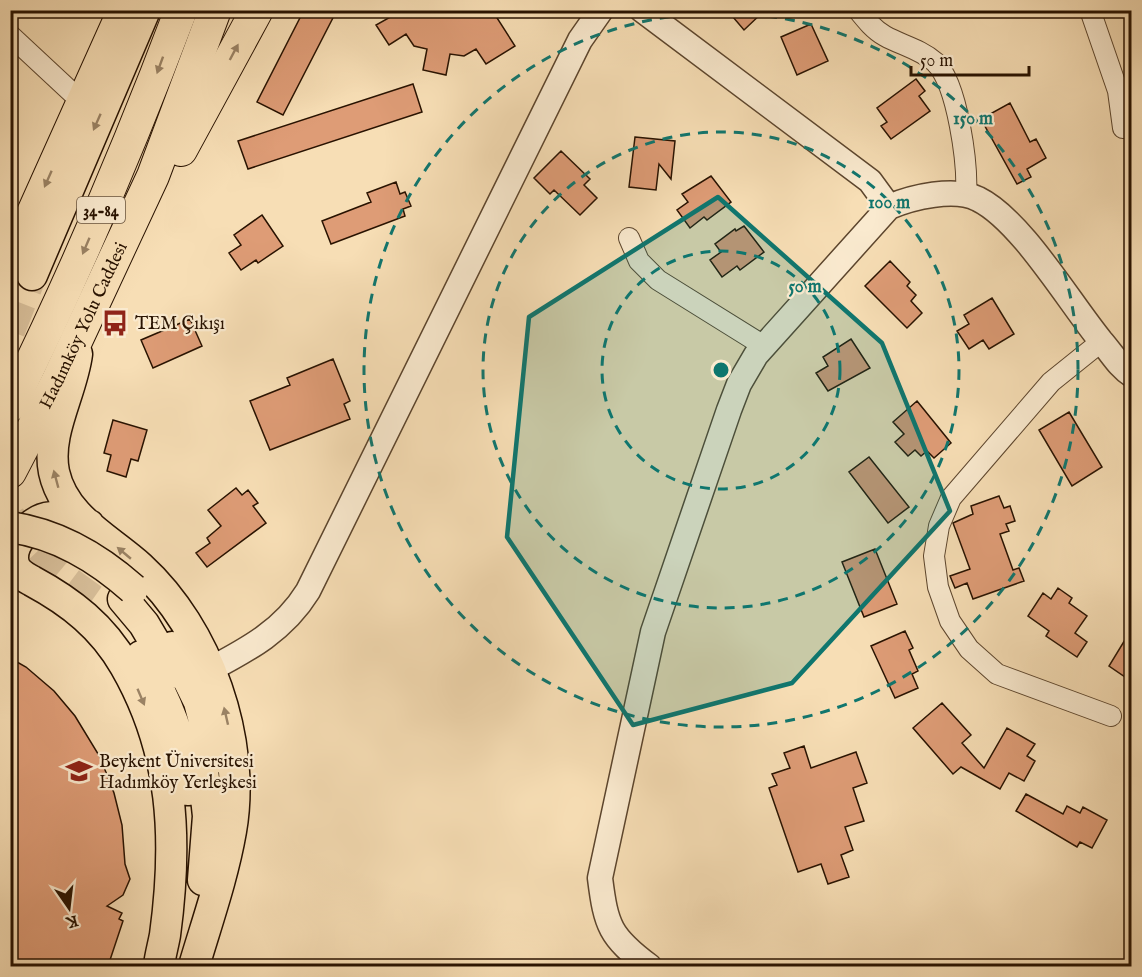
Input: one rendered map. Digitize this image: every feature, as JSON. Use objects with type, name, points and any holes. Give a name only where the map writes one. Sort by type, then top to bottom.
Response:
[{"type":"highway","points":[[21,269],[17,227],[83,103],[124,10]]},
{"type":"highway","name":"Hadımköy Yolu Caddesi","points":[[10,406],[83,252],[144,108],[181,10]]},
{"type":"highway","name":"Hadımköy Yolu Caddesi","points":[[10,472],[79,334],[169,137],[215,10]]},
{"type":"highway","points":[[128,227],[155,194],[178,156],[257,10]]},
{"type":"main road","points":[[21,269],[145,10]]},
{"type":"main road","points":[[79,334],[75,367],[53,444],[52,457],[58,487],[66,503],[142,569],[165,595],[200,649],[221,696],[231,747],[234,792],[231,830],[194,966]]},
{"type":"main road","points":[[89,525],[49,516],[33,522],[15,544],[13,558],[20,575],[50,590],[83,614],[111,644],[137,689],[159,745],[169,788],[171,844],[166,927],[159,966]]},
{"type":"main road","points":[[10,527],[62,540],[99,561],[172,646],[191,682],[207,723],[216,771],[218,819],[225,857]]},
{"type":"main road","points":[[10,541],[60,553],[128,594],[185,697],[206,786],[208,842],[198,906],[174,966]]},
{"type":"main road","points":[[10,588],[50,590]]},
{"type":"main road","points":[[93,599],[141,656],[173,716],[182,748],[191,818],[189,848],[178,933],[166,966]]},
{"type":"street","points":[[209,670],[256,646],[298,607],[308,591],[580,40],[601,10]]},
{"type":"street","points":[[642,10],[870,181],[889,207]]},
{"type":"street","points":[[858,10],[883,35],[917,50],[936,63],[947,81],[964,148],[966,196]]},
{"type":"street","points":[[1090,10],[1118,91],[1123,128]]},
{"type":"street","points":[[10,35],[83,103]]},
{"type":"street","points":[[649,966],[613,934],[604,910],[600,878],[653,632],[739,384],[764,346],[889,207],[910,197],[947,194],[976,197],[994,208],[1012,226],[1131,375]]},
{"type":"street","points":[[629,238],[639,261],[658,280],[764,346]]},
{"type":"street","points":[[1102,341],[1051,382],[951,498],[939,526],[934,556],[938,587],[950,621],[969,649],[997,674],[1034,690],[1086,705],[1110,716]]},
{"type":"highlighted area","points":[[718,197],[882,343],[950,511],[792,683],[633,725],[507,537],[529,317]]},
{"type":"building","points":[[304,10],[337,10],[283,115],[257,102]]},
{"type":"building","points":[[391,10],[492,10],[515,46],[486,64],[476,49],[464,56],[450,54],[446,75],[423,70],[427,49],[414,46],[406,34],[389,45],[376,25],[394,15]]},
{"type":"building","points":[[727,10],[765,10],[744,30]]},
{"type":"building","points":[[811,24],[828,61],[797,75],[781,37]]},
{"type":"building","points":[[916,79],[925,91],[919,96],[930,111],[891,139],[881,126],[887,122],[877,108]]},
{"type":"building","points":[[413,84],[422,112],[248,169],[238,141]]},
{"type":"building","points":[[1010,103],[1030,142],[1036,139],[1046,158],[1027,169],[1031,177],[1017,184],[981,119]]},
{"type":"building","points":[[635,137],[675,141],[671,179],[659,164],[656,190],[629,187]]},
{"type":"building","points":[[561,151],[590,179],[584,185],[597,198],[580,215],[554,190],[550,194],[534,178]]},
{"type":"building","points":[[711,176],[731,202],[707,220],[704,217],[690,228],[677,210],[688,202],[682,194]]},
{"type":"building","points":[[396,182],[400,194],[405,192],[411,206],[403,209],[405,216],[331,244],[322,221],[371,202],[367,193]]},
{"type":"building","points":[[262,215],[283,246],[258,263],[256,260],[241,270],[229,253],[241,245],[234,235]]},
{"type":"building","points":[[744,226],[764,252],[740,270],[737,266],[722,277],[710,260],[721,252],[715,244],[735,229],[736,231]]},
{"type":"building","points":[[890,261],[910,282],[907,286],[916,295],[911,301],[922,313],[907,328],[865,286]]},
{"type":"building","points":[[992,298],[1014,334],[989,349],[983,340],[969,349],[957,331],[969,324],[964,315]]},
{"type":"building","points":[[190,319],[202,346],[153,368],[141,340]]},
{"type":"building","points":[[851,339],[870,368],[828,391],[816,373],[828,366],[823,357]]},
{"type":"building","points":[[333,359],[350,401],[344,404],[350,419],[270,450],[250,401],[290,385],[287,378]]},
{"type":"building","points":[[917,401],[951,443],[934,458],[927,451],[921,456],[915,450],[908,456],[895,442],[904,434],[893,422]]},
{"type":"building","points":[[1069,412],[1102,467],[1072,486],[1039,430]]},
{"type":"building","points":[[113,420],[147,430],[138,461],[131,459],[126,477],[107,471],[111,455],[104,453]]},
{"type":"building","points":[[869,457],[909,507],[888,523],[849,472]]},
{"type":"building","points":[[236,488],[242,495],[248,490],[258,503],[253,506],[266,523],[207,567],[196,553],[210,543],[207,538],[221,526],[208,510]]},
{"type":"building","points":[[999,496],[1004,508],[1010,506],[1015,521],[1006,524],[1009,531],[1000,534],[1013,570],[1019,568],[1024,581],[973,599],[967,583],[955,588],[950,576],[970,569],[953,523],[973,514],[971,506]]},
{"type":"building","points":[[875,549],[897,604],[864,617],[842,562]]},
{"type":"building","points":[[1058,588],[1072,598],[1069,603],[1087,616],[1075,633],[1087,642],[1077,657],[1046,636],[1049,631],[1028,616],[1043,593],[1051,599]]},
{"type":"building","points":[[1131,630],[1131,681],[1109,666]]},
{"type":"building","points":[[905,631],[913,648],[909,650],[918,671],[912,674],[918,688],[895,698],[871,646]]},
{"type":"building","name":"Beykent Üniversitesi Hadımköy Yerleşkesi","points":[[10,658],[26,667],[54,691],[75,716],[100,757],[114,793],[122,825],[125,864],[130,879],[123,895],[107,906],[122,913],[119,919],[123,921],[108,966],[10,966]]},
{"type":"building","points":[[942,703],[971,735],[962,743],[984,768],[1007,728],[1035,744],[1027,756],[1035,761],[1024,781],[1009,773],[1000,789],[961,767],[953,774],[913,728]]},
{"type":"building","points":[[804,746],[811,768],[856,752],[867,783],[853,788],[864,821],[845,827],[853,850],[841,855],[849,877],[828,884],[821,864],[798,872],[769,788],[777,785],[772,774],[790,768],[784,753]]},
{"type":"building","points":[[1026,794],[1063,814],[1067,806],[1080,813],[1083,807],[1107,820],[1092,848],[1080,842],[1077,847],[1016,811]]},
{"type":"tunnel","points":[[10,331],[32,275]]},
{"type":"tunnel","points":[[10,516],[37,553],[68,581],[93,599]]},
{"type":"place","name":"TEM Çıkışı","points":[[115,323]]},
{"type":"place","name":"Beykent Üniversitesi Hadımköy Yerleşkesi","points":[[79,771]]}]
